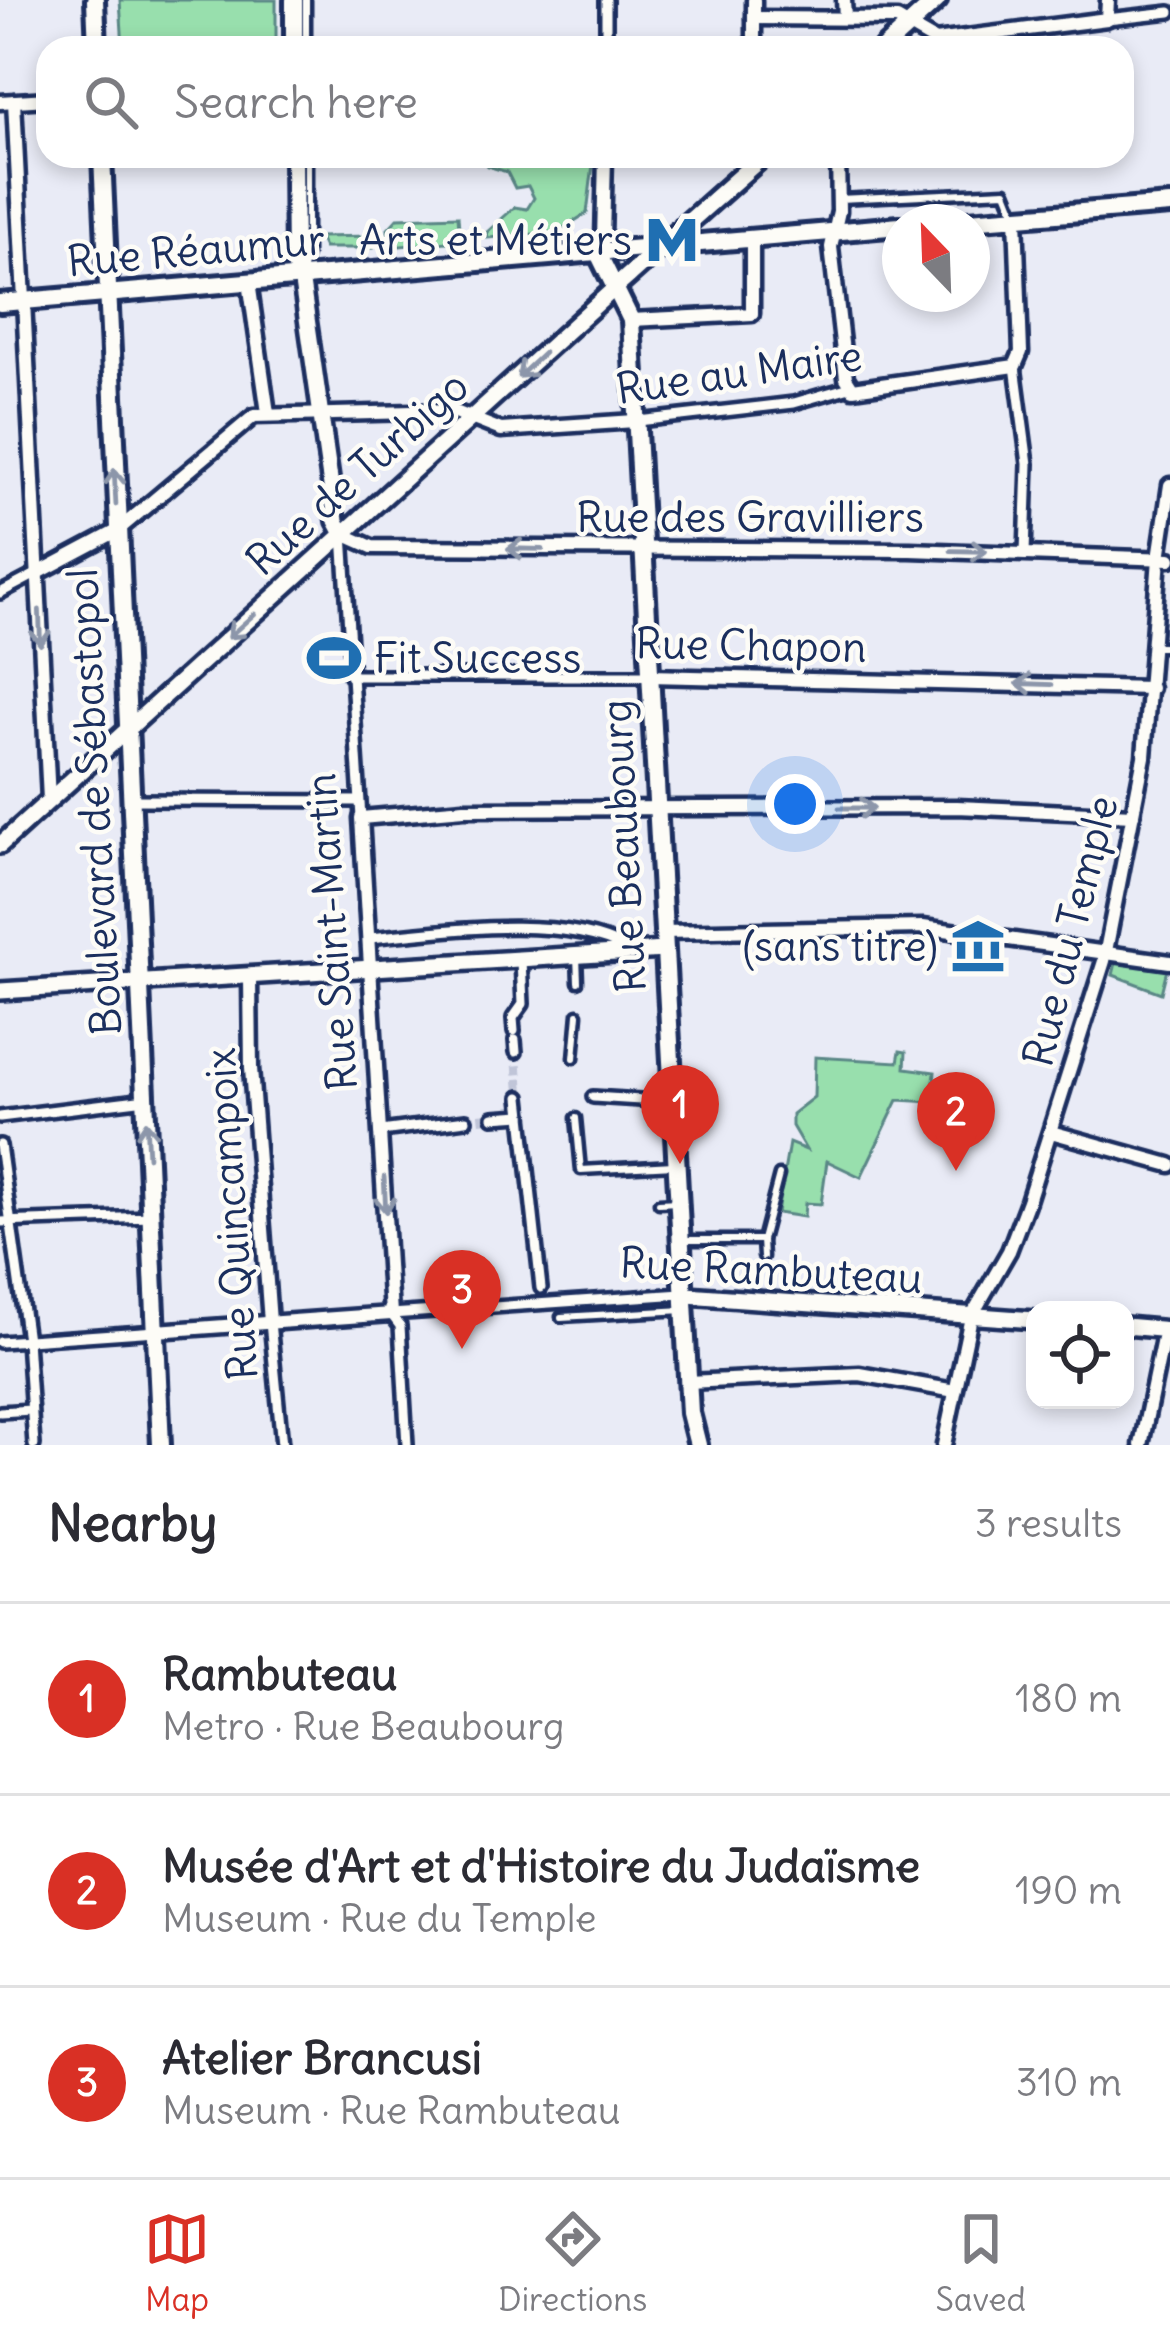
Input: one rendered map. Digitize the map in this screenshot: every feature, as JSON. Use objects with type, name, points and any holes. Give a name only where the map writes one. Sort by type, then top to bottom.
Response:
[{"type":"main road","points":[[95,0],[96,36]]},
{"type":"main road","points":[[294,0],[294,36]]},
{"type":"main road","points":[[898,36],[937,0]]},
{"type":"main road","name":"Boulevard de Sébastopol","points":[[103,168],[161,1445]]},
{"type":"main road","name":"Rue Saint-Martin","points":[[294,168],[294,255],[301,276]]},
{"type":"main road","name":"Rue de Turbigo","points":[[617,286],[750,168]]},
{"type":"main road","points":[[990,219],[1170,205]]},
{"type":"main road","name":"Rue Réaumur","points":[[0,303],[882,228]]},
{"type":"main road","name":"Rue Beaubourg","points":[[597,251],[631,320],[688,1382],[698,1445]]},
{"type":"street","points":[[606,0],[606,36]]},
{"type":"street","points":[[754,0],[754,36]]},
{"type":"street","points":[[844,0],[845,18]]},
{"type":"street","points":[[1107,19],[1108,0]]},
{"type":"street","points":[[968,36],[1170,12]]},
{"type":"street","points":[[754,18],[897,20],[927,36]]},
{"type":"street","points":[[7,102],[19,198],[49,800]]},
{"type":"street","points":[[597,251],[603,240],[604,168]]},
{"type":"street","points":[[838,168],[834,232],[850,387]]},
{"type":"street","points":[[0,203],[19,198]]},
{"type":"street","points":[[1016,217],[1022,352],[1015,366],[1028,464],[1024,553]]},
{"type":"street","points":[[631,320],[752,314],[752,238]]},
{"type":"street","name":"Rue Saint-Martin","points":[[301,276],[336,521],[343,534],[391,1314],[400,1326],[407,1445]]},
{"type":"street","points":[[248,282],[268,413]]},
{"type":"street","name":"Rue de Turbigo","points":[[2,842],[617,286]]},
{"type":"street","name":"Rue au Maire","points":[[322,414],[453,411],[501,430],[635,421],[738,412],[850,387],[1015,366]]},
{"type":"street","points":[[0,593],[117,531],[254,416],[322,414]]},
{"type":"street","name":"Rue du Temple","points":[[944,1445],[971,1318],[1009,1251],[1106,950],[1160,647],[1170,484]]},
{"type":"street","name":"Rue des Gravilliers","points":[[343,534],[372,547],[1164,558]]},
{"type":"street","name":"Rue Chapon","points":[[350,676],[649,676],[1151,688]]},
{"type":"street","points":[[130,800],[359,801]]},
{"type":"street","points":[[361,818],[464,809],[656,808],[957,807],[1133,815]]},
{"type":"street","points":[[0,992],[372,971],[632,952],[663,941],[923,927],[1170,962]]},
{"type":"street","points":[[369,938],[481,930],[601,933],[632,952]]},
{"type":"street","points":[[515,1041],[513,1018],[523,1004],[521,960]]},
{"type":"street","name":"Rue Quincampoix","points":[[250,978],[250,1068],[282,1445]]},
{"type":"street","points":[[520,1097],[542,1288],[547,1287],[543,1302]]},
{"type":"street","points":[[593,1097],[674,1101]]},
{"type":"street","points":[[0,1117],[146,1099]]},
{"type":"street","points":[[493,1117],[522,1115]]},
{"type":"street","points":[[381,1131],[466,1120]]},
{"type":"street","points":[[1051,1132],[1170,1166]]},
{"type":"street","points":[[0,1145],[6,1222],[27,1340],[34,1445]]},
{"type":"street","points":[[6,1222],[151,1217]]},
{"type":"street","name":"Rue Rambuteau","points":[[0,1342],[543,1302],[687,1303],[1026,1320]]},
{"type":"street","points":[[1134,1327],[1167,1330],[1141,1445]]},
{"type":"street","points":[[688,1382],[860,1374],[955,1391]]},
{"type":"street","points":[[0,1412],[31,1411]]},
{"type":"lane","points":[[305,0],[306,36]]},
{"type":"lane","name":"Rue Saint-Martin","points":[[301,276],[307,255],[307,168]]},
{"type":"lane","points":[[839,199],[1006,191],[1016,217]]},
{"type":"lane","points":[[579,956],[580,982]]},
{"type":"lane","points":[[574,1058],[578,1014]]},
{"type":"lane","points":[[576,1118],[580,1170],[678,1165]]},
{"type":"lane","points":[[763,1257],[762,1240],[778,1174]]},
{"type":"lane","points":[[659,1203],[680,1202]]},
{"type":"lane","points":[[683,1240],[762,1240]]},
{"type":"lane","points":[[561,1317],[687,1303]]},
{"type":"green space","points":[[120,0],[276,0],[276,36],[122,36]]},
{"type":"green space","points":[[494,168],[593,168],[587,213],[557,232],[488,238],[487,232],[515,207],[527,209],[534,198],[528,186],[515,188],[507,172]]},
{"type":"green space","points":[[458,216],[460,241],[389,247],[388,229],[398,218]]},
{"type":"green space","points":[[372,236],[373,248],[324,248],[319,237]]},
{"type":"green space","points":[[1117,959],[1167,969],[1161,993],[1113,975]]},
{"type":"green space","points":[[900,1051],[906,1052],[905,1068],[935,1072],[932,1102],[898,1100],[861,1177],[827,1161],[821,1204],[805,1203],[804,1217],[777,1213],[789,1143],[806,1150],[792,1126],[792,1114],[814,1097],[815,1057],[898,1062]]},
{"type":"tunnel","points":[[516,1052],[520,1097]]},
{"type":"tunnel","points":[[466,1120],[493,1117]]},
{"type":"place","name":"Arts et Métiers","points":[[672,240]]},
{"type":"place","name":"Fit Success","points":[[334,658]]},
{"type":"place","name":"(sans titre)","points":[[978,946]]},
{"type":"place","name":"Rambuteau","points":[[680,1164]]},
{"type":"place","name":"Musée d'Art et d'Histoire du Judaïsme","points":[[956,1171]]},
{"type":"place","name":"Atelier Brancusi","points":[[462,1349]]}]
